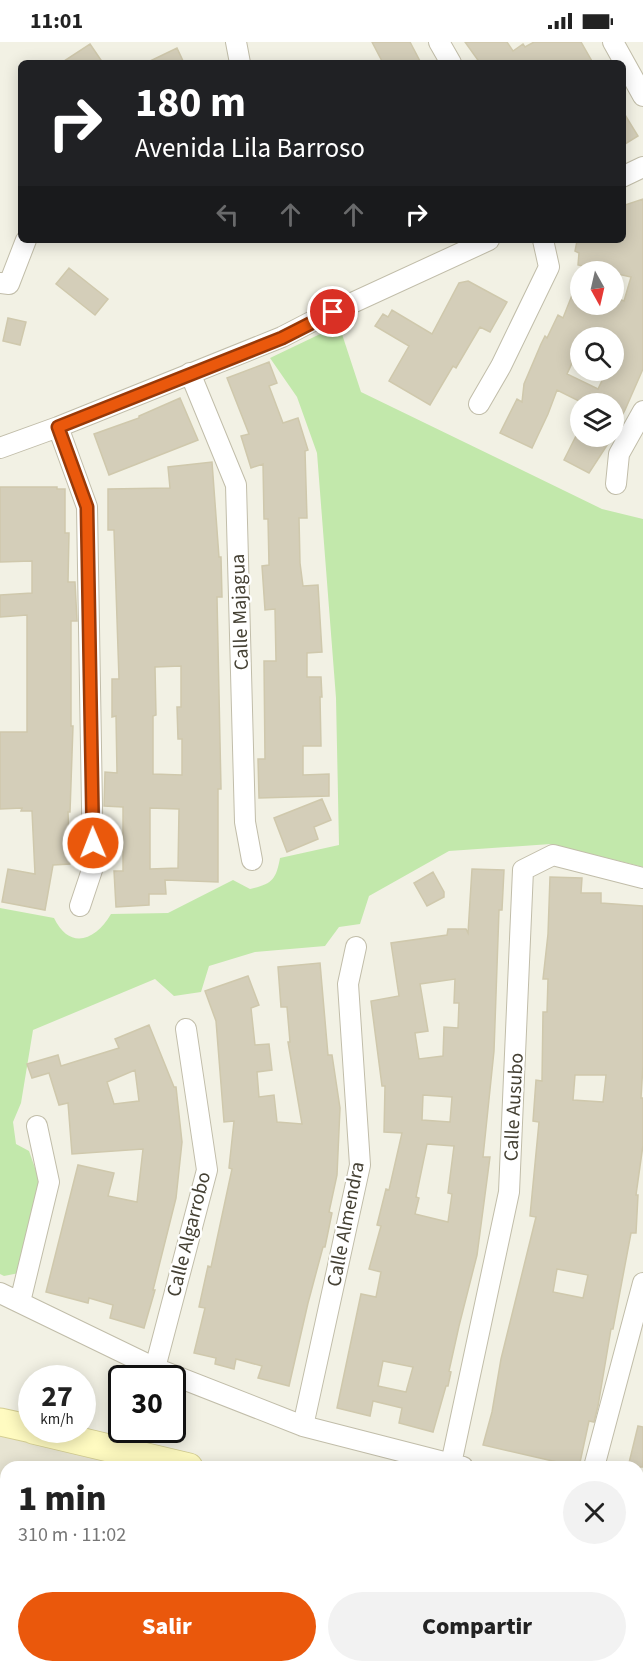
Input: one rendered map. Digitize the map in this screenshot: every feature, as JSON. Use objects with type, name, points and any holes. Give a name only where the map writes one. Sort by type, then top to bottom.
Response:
[{"type":"street","points":[[236,42],[239,60]]},
{"type":"street","points":[[439,42],[449,60]]},
{"type":"street","points":[[613,42],[623,60]]},
{"type":"street","points":[[626,65],[643,96]]},
{"type":"street","points":[[626,175],[643,167]]},
{"type":"street","points":[[0,284],[9,284],[25,243]]},
{"type":"street","points":[[0,448],[282,338],[313,321],[482,243]]},
{"type":"street","points":[[479,404],[501,366],[549,267],[544,243]]},
{"type":"street","name":"Calle Majagua","points":[[190,374],[236,486],[245,822],[252,860]]},
{"type":"street","points":[[616,484],[619,454],[643,411]]},
{"type":"street","points":[[58,427],[87,507],[93,867],[80,906]]},
{"type":"street","name":"Calle Ausubo","points":[[458,1461],[509,1192],[523,870],[553,855],[643,878]]},
{"type":"street","name":"Calle Almendra","points":[[303,1426],[360,1165],[348,984],[356,947]]},
{"type":"street","name":"Calle Algarrobo","points":[[156,1365],[207,1170],[186,1029]]},
{"type":"street","points":[[20,1302],[48,1182],[37,1126]]},
{"type":"street","points":[[596,1461],[643,1283]]},
{"type":"street","points":[[0,1293],[149,1365]]},
{"type":"street","points":[[186,1380],[303,1426],[438,1461]]},
{"type":"street","points":[[0,1422],[18,1426]]},
{"type":"street","points":[[90,1443],[164,1461]]},
{"type":"shaded area","points":[[0,1433],[18,1437],[18,1443],[43,1443],[121,1461],[0,1461]]},
{"type":"green space","points":[[339,325],[361,392],[602,509],[643,519],[643,867],[551,844],[449,851],[369,896],[360,924],[339,927],[325,946],[255,952],[209,966],[201,992],[174,996],[155,979],[33,1030],[21,1103],[13,1122],[16,1144],[29,1151],[40,1182],[19,1273],[4,1276],[0,1274],[0,908],[54,918],[68,935],[83,938],[98,930],[111,914],[168,913],[233,880],[250,889],[257,887],[272,880],[280,858],[339,845],[336,698],[317,453],[297,397],[270,358]]},
{"type":"building","points":[[372,42],[410,42],[419,60],[381,60]]},
{"type":"building","points":[[465,42],[507,42],[513,51],[523,44],[525,47],[534,42],[581,42],[591,60],[478,60]]},
{"type":"building","points":[[90,44],[101,60],[66,60]]},
{"type":"building","points":[[177,48],[183,60],[152,60]]},
{"type":"building","points":[[626,116],[638,136],[626,144]]},
{"type":"building","points":[[643,199],[643,369],[624,412],[624,393],[570,393],[570,396],[557,390],[532,448],[500,433],[517,399],[522,402],[524,384],[541,344],[545,336],[547,338],[558,315],[563,318],[570,300],[570,315],[624,315],[624,301],[631,277],[624,275],[624,261],[578,261],[579,253],[575,251],[577,243],[626,243],[626,205]]},
{"type":"building","points":[[69,268],[108,299],[95,315],[56,284]]},
{"type":"building","points":[[468,281],[507,302],[490,332],[480,327],[456,368],[453,366],[430,405],[389,381],[409,346],[375,326],[383,314],[388,317],[392,310],[432,334],[459,283]]},
{"type":"building","points":[[8,318],[26,322],[20,345],[3,341]]},
{"type":"building","points":[[269,362],[277,383],[269,386],[283,423],[298,418],[308,450],[305,451],[307,518],[299,518],[300,563],[303,586],[318,585],[322,652],[307,653],[307,677],[321,677],[322,697],[320,697],[321,746],[303,746],[303,775],[329,774],[329,796],[259,798],[258,759],[265,759],[264,661],[276,661],[275,609],[265,610],[262,566],[269,565],[268,519],[264,519],[263,464],[251,468],[241,436],[249,434],[227,378]]},
{"type":"building","points":[[180,398],[198,440],[109,475],[94,434],[139,418]]},
{"type":"building","points":[[570,447],[606,447],[589,473],[564,460]]},
{"type":"building","points":[[212,462],[219,557],[221,557],[222,597],[217,597],[221,789],[218,789],[218,882],[165,880],[166,894],[149,894],[149,905],[116,907],[114,871],[123,871],[123,807],[104,806],[105,772],[117,773],[116,716],[112,717],[112,679],[119,679],[114,530],[108,530],[108,489],[170,488],[168,467]],"holes":[[[181,666],[181,707],[177,707],[178,739],[182,739],[182,775],[153,774],[153,716],[156,715],[155,667]],[[150,808],[179,809],[178,868],[150,869]]]},
{"type":"building","points":[[0,487],[65,489],[65,533],[69,533],[68,582],[75,582],[77,621],[71,621],[71,726],[73,726],[70,812],[68,812],[70,864],[53,865],[45,910],[2,902],[8,869],[35,874],[32,811],[21,811],[22,808],[0,809],[0,732],[27,732],[27,615],[0,617],[0,595],[32,593],[32,561],[0,562]]},
{"type":"building","points":[[322,799],[331,820],[314,827],[318,839],[287,852],[274,818]]},
{"type":"building","points":[[472,869],[504,870],[502,910],[499,910],[494,1051],[483,1157],[490,1157],[477,1255],[449,1371],[451,1372],[448,1386],[446,1386],[433,1432],[399,1423],[402,1408],[373,1401],[370,1416],[337,1408],[361,1294],[376,1297],[381,1272],[369,1269],[381,1226],[377,1225],[386,1189],[389,1190],[402,1133],[384,1132],[385,1086],[382,1086],[371,1001],[399,996],[391,943],[447,935],[448,929],[466,929],[468,933]],"holes":[[[455,979],[454,1003],[459,1003],[458,1028],[444,1027],[443,1056],[419,1059],[415,1033],[428,1031],[420,984]],[[423,1095],[452,1097],[450,1122],[422,1120]],[[427,1144],[454,1146],[448,1193],[452,1194],[448,1222],[415,1214],[419,1198],[416,1197]],[[383,1361],[413,1367],[406,1392],[378,1386]]]},
{"type":"building","points":[[433,872],[444,892],[444,897],[427,906],[414,883]]},
{"type":"building","points":[[550,877],[582,878],[581,893],[601,893],[601,903],[643,906],[641,1098],[643,1098],[643,1145],[636,1195],[638,1195],[636,1233],[631,1233],[598,1406],[594,1422],[589,1421],[580,1461],[553,1461],[483,1445],[492,1412],[501,1359],[536,1217],[530,1216],[539,1122],[533,1121],[536,1080],[542,1081],[543,1012],[547,1012],[548,979],[543,979],[548,934]],"holes":[[[575,1075],[606,1075],[603,1102],[573,1100]],[[557,1269],[588,1275],[583,1298],[553,1292]]]},
{"type":"building","points":[[320,963],[328,1055],[332,1055],[340,1108],[337,1175],[329,1212],[332,1213],[325,1247],[323,1247],[308,1303],[289,1386],[258,1378],[262,1366],[236,1359],[234,1369],[215,1364],[216,1358],[194,1353],[205,1308],[199,1307],[208,1266],[211,1267],[232,1169],[229,1168],[234,1121],[224,1122],[216,1021],[205,991],[248,976],[259,1005],[251,1008],[255,1045],[269,1044],[272,1070],[257,1072],[259,1097],[274,1095],[277,1122],[302,1124],[288,1042],[290,1042],[287,1007],[281,1007],[278,967]]},
{"type":"building","points":[[149,1025],[174,1087],[176,1087],[182,1142],[176,1198],[144,1328],[110,1318],[113,1305],[89,1298],[88,1303],[46,1292],[78,1165],[114,1173],[108,1196],[137,1202],[143,1149],[72,1154],[68,1103],[59,1105],[49,1073],[32,1078],[27,1064],[58,1055],[61,1066],[119,1048],[115,1039]],"holes":[[[135,1070],[139,1101],[114,1104],[107,1082]]]},
{"type":"building","points":[[638,1426],[643,1427],[643,1461],[629,1461]]},
{"type":"route","points":[[93,843],[87,507],[58,427],[282,338],[333,312]]}]
